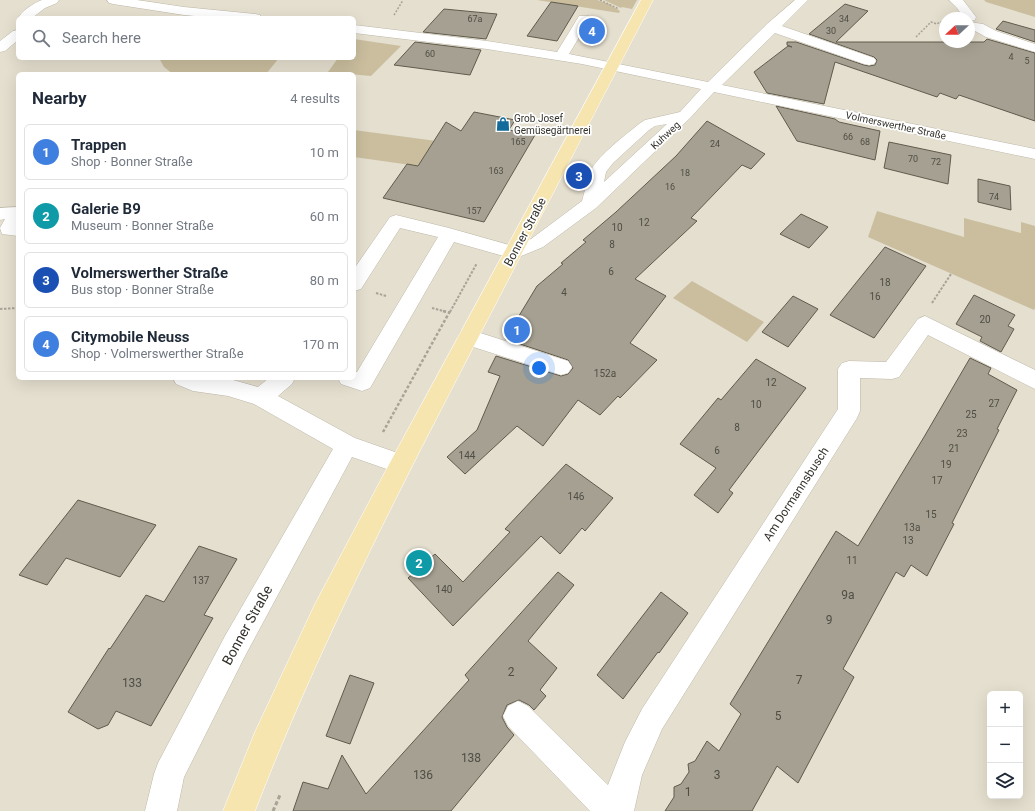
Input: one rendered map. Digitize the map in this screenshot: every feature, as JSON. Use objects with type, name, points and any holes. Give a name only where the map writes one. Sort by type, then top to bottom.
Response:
[{"type":"main road","name":"Bonner Straße","points":[[238,811],[266,743],[325,614],[401,464],[647,0]]},
{"type":"street","points":[[27,16],[53,0]]},
{"type":"street","points":[[44,16],[55,8],[62,0]]},
{"type":"street","points":[[115,0],[184,11],[235,16]]},
{"type":"street","name":"Kuhweg","points":[[514,252],[537,243],[590,204],[685,115],[772,27],[802,0]]},
{"type":"street","points":[[955,0],[962,5],[965,12]]},
{"type":"street","points":[[561,56],[584,19]]},
{"type":"street","points":[[0,34],[16,23]]},
{"type":"street","points":[[975,25],[991,34],[1035,48]]},
{"type":"street","points":[[772,27],[869,62]]},
{"type":"street","name":"Volmerswerther Straße","points":[[356,29],[487,45],[561,56],[1035,154]]},
{"type":"street","points":[[0,48],[16,36]]},
{"type":"street","points":[[0,214],[16,213]]},
{"type":"street","points":[[16,216],[8,230],[16,230]]},
{"type":"street","points":[[356,281],[396,222],[450,234],[514,252]]},
{"type":"street","points":[[356,380],[362,382],[450,234]]},
{"type":"street","points":[[925,324],[1035,380]]},
{"type":"street","name":"Am Dormannsbusch","points":[[618,810],[632,756],[652,719],[849,411],[849,369],[892,371],[925,324]]},
{"type":"street","points":[[468,337],[561,367]]},
{"type":"street","points":[[188,380],[228,387],[258,388],[279,380]]},
{"type":"street","points":[[258,388],[347,445],[401,464]]},
{"type":"street","name":"Bonner Straße","points":[[161,811],[169,774],[234,646],[347,445]]},
{"type":"street","points":[[518,716],[602,801],[618,810]]},
{"type":"path","points":[[916,37],[931,22],[937,24],[939,23]]},
{"type":"path","points":[[371,454],[478,262]]},
{"type":"path","points":[[925,324],[927,311],[951,274]]},
{"type":"path","points":[[431,307],[440,310]]},
{"type":"path","points":[[0,309],[16,308]]},
{"type":"shaded area","points":[[537,0],[597,0],[609,4],[620,11],[619,13]]},
{"type":"shaded area","points":[[604,0],[637,0],[632,9],[621,8]]},
{"type":"shaded area","points":[[984,0],[1035,0],[1035,17],[986,2]]},
{"type":"shaded area","points":[[356,39],[401,46],[371,76],[356,75],[356,72],[328,72],[337,60],[356,60]]},
{"type":"shaded area","points":[[160,60],[277,60],[268,72],[170,72],[164,67]]},
{"type":"shaded area","points":[[356,130],[444,142],[432,168],[356,157]]},
{"type":"shaded area","points":[[877,211],[964,237],[964,218],[1021,233],[1021,222],[1035,226],[1034,310],[868,237]]},
{"type":"shaded area","points":[[692,281],[764,322],[747,342],[673,298]]},
{"type":"building","points":[[551,2],[578,6],[557,41],[527,36]]},
{"type":"building","points":[[845,4],[868,11],[836,42],[939,42],[939,48],[975,48],[975,42],[984,42],[987,39],[1035,53],[1035,121],[959,95],[956,99],[940,93],[937,97],[835,62],[824,104],[767,93],[754,72],[788,46],[792,47],[787,45],[787,42],[796,42],[864,65],[875,65],[877,60],[874,57],[809,34]]},
{"type":"building","points":[[444,9],[497,14],[486,39],[423,32]]},
{"type":"building","points":[[1003,21],[1035,30],[1035,42],[996,29]]},
{"type":"building","points":[[415,42],[481,50],[470,75],[394,65]]},
{"type":"building","points":[[776,106],[880,131],[875,160],[797,141]]},
{"type":"building","points":[[474,112],[515,120],[509,130],[535,135],[484,222],[383,198],[407,164],[418,166],[446,122],[461,131]]},
{"type":"building","points":[[707,121],[765,154],[751,169],[742,165],[691,218],[697,221],[635,279],[666,296],[630,343],[657,360],[620,398],[618,396],[600,415],[578,400],[543,446],[517,426],[465,474],[447,457],[477,430],[500,376],[488,372],[496,356],[561,376],[568,374],[573,368],[568,360],[505,339],[537,286],[586,242],[583,240],[616,212],[676,156]]},
{"type":"building","points":[[889,142],[951,155],[948,184],[884,168]]},
{"type":"building","points":[[978,179],[1010,186],[1011,210],[978,202]]},
{"type":"building","points":[[801,214],[828,227],[809,248],[780,234]]},
{"type":"building","points":[[885,247],[926,266],[874,338],[830,315]]},
{"type":"building","points":[[974,295],[1015,315],[1008,326],[1014,329],[1001,352],[980,341],[982,337],[956,324]]},
{"type":"building","points":[[793,296],[818,309],[788,347],[762,332]]},
{"type":"building","points":[[970,358],[991,368],[988,374],[1017,390],[997,429],[999,430],[952,523],[954,524],[927,576],[911,565],[904,577],[896,572],[843,669],[854,677],[798,783],[777,766],[752,811],[665,811],[674,797],[674,787],[681,784],[689,772],[688,764],[695,761],[707,741],[719,751],[741,714],[730,704],[836,531],[858,546]]},
{"type":"building","points":[[756,359],[806,388],[729,490],[733,493],[718,513],[694,495],[716,468],[680,444],[718,398],[721,400]]},
{"type":"building","points":[[566,464],[613,498],[585,531],[582,528],[560,554],[541,536],[453,626],[408,578],[435,554],[463,582],[510,532],[505,529]]},
{"type":"building","points":[[78,500],[156,525],[120,577],[66,558],[47,585],[19,575]]},
{"type":"building","points":[[199,546],[237,559],[204,615],[213,618],[151,726],[116,711],[108,725],[98,729],[68,712],[109,648],[110,649],[146,595],[164,602]]},
{"type":"building","points":[[558,572],[574,585],[528,641],[557,668],[540,690],[546,696],[534,710],[529,705],[519,700],[507,705],[502,717],[507,727],[514,735],[451,811],[293,811],[303,782],[328,789],[342,755],[366,794],[469,680],[465,675]]},
{"type":"building","points":[[661,592],[688,613],[623,699],[597,675]]},
{"type":"building","points":[[350,675],[374,683],[350,744],[326,736]]},
{"type":"place","name":"Citymobile Neuss","points":[[592,31]]},
{"type":"place","name":"Grob Josef Gemüsegärtnerei","points":[[503,124]]},
{"type":"place","name":"Volmerswerther Straße","points":[[579,176]]},
{"type":"place","name":"Trappen","points":[[517,330]]},
{"type":"place","name":"Galerie B9","points":[[419,563]]}]
